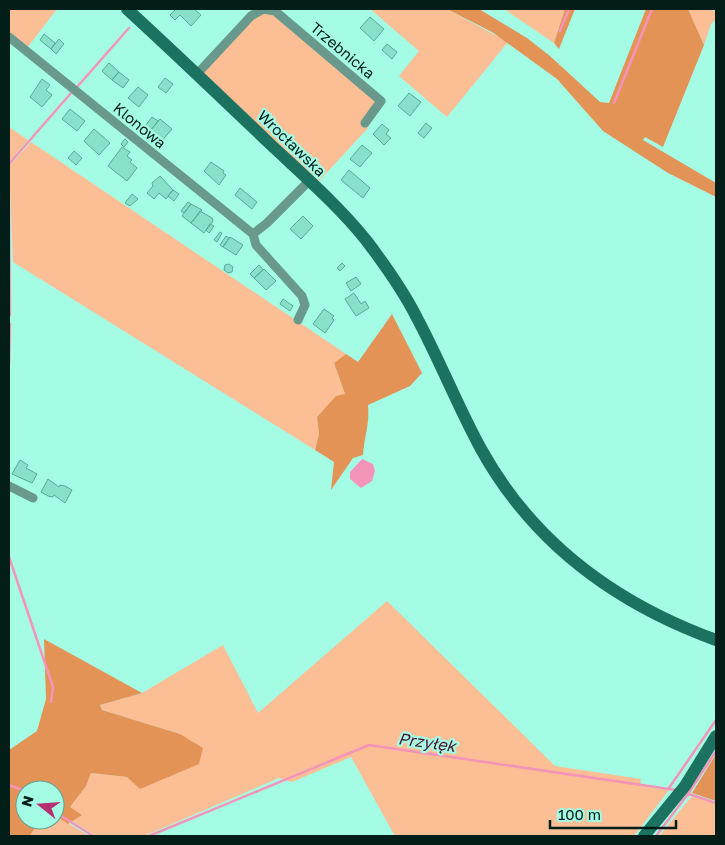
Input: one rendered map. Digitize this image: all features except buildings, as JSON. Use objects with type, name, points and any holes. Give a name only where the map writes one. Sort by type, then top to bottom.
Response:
[{"type":"street","name":"Wrocławska","points":[[127,9],[309,181],[365,240],[399,285],[493,471],[518,507],[537,528],[575,563],[615,593],[652,614],[716,640]]},
{"type":"street","name":"Trzebnicka","points":[[197,74],[250,16],[263,9],[275,11],[381,101],[365,123]]},
{"type":"street","name":"Klonowa","points":[[9,37],[253,234],[256,245],[302,296],[305,305],[298,320]]},
{"type":"street","points":[[253,234],[267,224],[309,181]]},
{"type":"street","points":[[9,486],[33,498]]},
{"type":"street","points":[[644,836],[681,791],[716,736]]},
{"type":"shaded area","points":[[9,9],[57,9],[27,48],[9,32]]},
{"type":"shaded area","points":[[370,9],[447,9],[508,42],[447,117],[399,76],[419,51]]},
{"type":"shaded area","points":[[447,9],[479,9],[527,38],[550,56],[600,102],[609,103],[646,9],[688,9],[704,45],[663,147],[645,137],[643,140],[716,183],[716,197],[668,173],[603,131],[557,79],[492,32]]},
{"type":"shaded area","points":[[504,9],[565,9],[554,43]]},
{"type":"shaded area","points":[[565,9],[575,9],[559,49],[554,43]]},
{"type":"shaded area","points":[[688,9],[710,9],[716,12],[716,19],[711,24],[704,45]]},
{"type":"shaded area","points":[[270,11],[375,99],[375,104],[363,122],[368,128],[319,181],[204,77],[204,71],[260,12]]},
{"type":"shaded area","points":[[9,127],[28,140],[9,162]]},
{"type":"shaded area","points":[[31,142],[346,354],[334,363],[345,394],[317,416],[319,434],[315,450],[13,262],[9,166]]},
{"type":"shaded area","points":[[392,314],[422,373],[410,386],[368,405],[363,455],[353,458],[331,490],[334,462],[315,450],[319,434],[317,417],[336,396],[345,394],[334,363],[346,354],[358,362]]},
{"type":"shaded area","points":[[362,459],[373,464],[375,471],[372,481],[361,488],[350,479],[350,472]]},
{"type":"shaded area","points":[[387,601],[555,766],[641,779],[640,786],[669,790],[634,836],[395,836],[351,757],[292,782],[279,778],[144,836],[96,836],[72,821],[81,815],[70,807],[86,786],[91,773],[127,777],[180,734],[102,710],[100,705],[142,693],[223,645],[258,713]]},
{"type":"shaded area","points":[[44,639],[142,693],[100,705],[102,710],[180,734],[203,748],[199,764],[140,789],[127,777],[91,773],[86,786],[70,807],[82,815],[68,824],[65,822],[65,780],[15,780],[15,830],[34,830],[29,836],[9,836],[9,750],[37,731],[46,699]]},
{"type":"shaded area","points":[[716,754],[716,801],[692,793]]},
{"type":"shaded area","points":[[692,796],[716,804],[716,836],[659,836]]},
{"type":"shaded area","points":[[65,821],[89,836],[29,836],[33,830],[65,830]]},
{"type":"waterway","points":[[560,31],[569,9]]},
{"type":"waterway","points":[[614,103],[652,9]]},
{"type":"waterway","points":[[77,87],[129,28]]},
{"type":"waterway","points":[[9,164],[72,92]]},
{"type":"waterway","points":[[9,209],[10,315]]},
{"type":"waterway","points":[[9,364],[10,324]]},
{"type":"waterway","points":[[9,557],[53,687],[51,702]]},
{"type":"waterway","points":[[669,788],[716,720]]},
{"type":"waterway","name":"Przyłęk","points":[[149,836],[369,745],[676,790]]},
{"type":"waterway","name":"Przyłęk","points":[[656,836],[688,794],[716,751]]},
{"type":"waterway","name":"Przyłęk","points":[[9,785],[15,787]]},
{"type":"waterway","name":"Przyłęk","points":[[686,793],[716,803]]},
{"type":"waterway","name":"Przyłęk","points":[[65,818],[93,836]]}]
